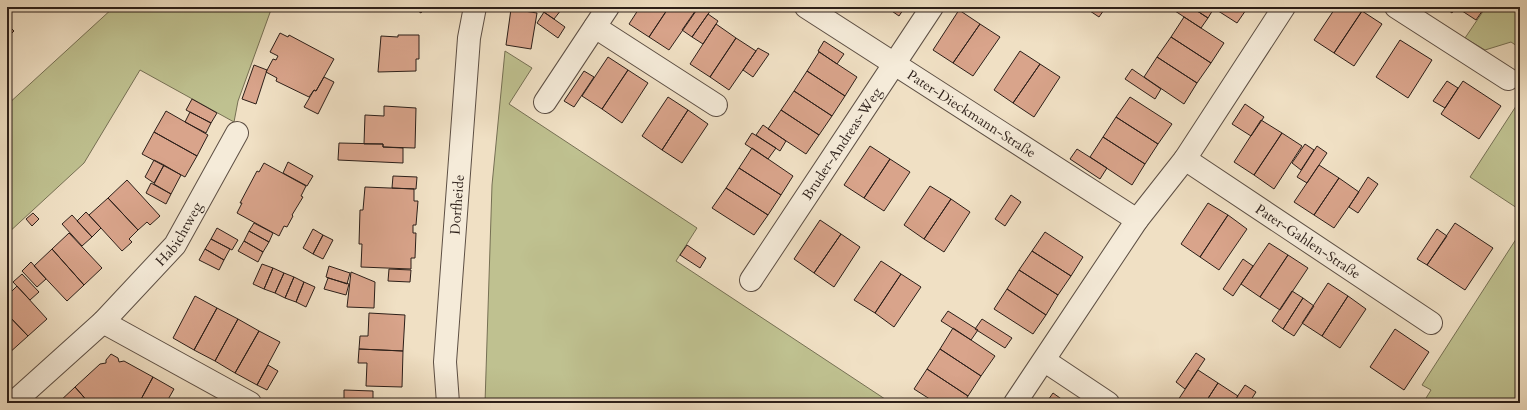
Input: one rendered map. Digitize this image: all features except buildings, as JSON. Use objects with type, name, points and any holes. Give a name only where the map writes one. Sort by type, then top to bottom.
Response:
[{"type":"street","name":"Dorfheide","points":[[448,403],[445,362],[469,38],[475,7]]},
{"type":"street","points":[[545,102],[608,7]]},
{"type":"street","name":"Pater-Dieckmann-Straße","points":[[806,7],[1137,220]]},
{"type":"street","name":"Bruder-Andreas-Weg","points":[[751,280],[932,7]]},
{"type":"street","points":[[1015,403],[1045,361],[1137,220],[1185,159],[1284,7]]},
{"type":"street","points":[[1396,7],[1508,79]]},
{"type":"street","points":[[595,27],[716,105]]},
{"type":"street","name":"Habichtweg","points":[[13,403],[103,322],[175,244],[237,133]]},
{"type":"street","name":"Pater-Gahlen-Straße","points":[[1185,159],[1431,324]]},
{"type":"street","points":[[103,322],[250,403]]},
{"type":"street","points":[[1045,361],[1108,403]]},
{"type":"green space","points":[[114,7],[272,7],[238,101],[234,122],[140,70],[84,163],[7,234],[7,105]]},
{"type":"green space","points":[[1486,7],[1520,7],[1520,48],[1511,42],[1485,50],[1465,38]]},
{"type":"green space","points":[[505,51],[532,68],[509,104],[697,228],[676,261],[891,403],[485,403],[492,185]]},
{"type":"green space","points":[[1520,100],[1520,210],[1470,177]]},
{"type":"green space","points":[[1520,233],[1520,403],[1423,403],[1431,390],[1422,385]]}]
